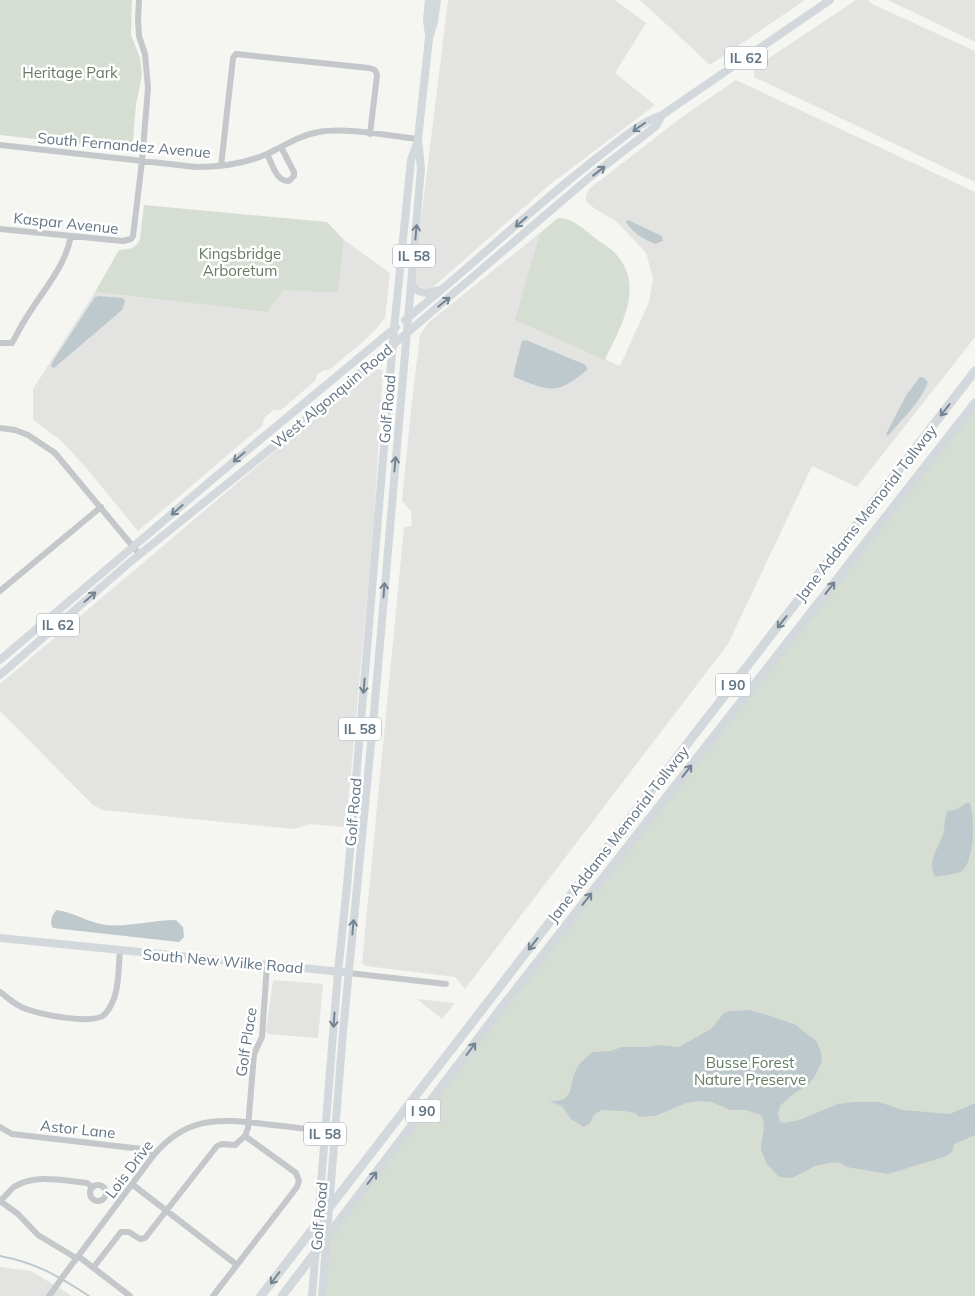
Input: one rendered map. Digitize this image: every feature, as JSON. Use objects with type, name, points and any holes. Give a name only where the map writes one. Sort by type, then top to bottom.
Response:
[{"type":"highway","name":"Jane Addams Memorial Tollway","points":[[261,1296],[975,372]]},
{"type":"highway","name":"Jane Addams Memorial Tollway","points":[[282,1296],[503,1006],[975,403]]},
{"type":"main road","name":"IL 58","points":[[429,0],[427,20],[429,38]]},
{"type":"main road","name":"IL 58","points":[[406,332],[421,169],[418,139],[429,38],[434,22],[437,0]]},
{"type":"main road","name":"West Algonquin Road","points":[[0,660],[228,466],[446,288],[578,173],[640,126],[662,115],[830,0]]},
{"type":"main road","name":"West Algonquin Road","points":[[0,675],[140,555],[279,442],[590,177],[656,126],[662,115]]},
{"type":"main road","name":"IL 58","points":[[394,329],[411,160],[418,139]]},
{"type":"main road","points":[[411,283],[414,288],[422,293],[446,288]]},
{"type":"main road","name":"Golf Road","points":[[312,1296],[394,329]]},
{"type":"main road","name":"Golf Road","points":[[322,1296],[406,332]]},
{"type":"main road","name":"South New Wilke Road","points":[[0,938],[349,973]]},
{"type":"street","points":[[139,0],[139,36],[145,54],[148,88],[142,161]]},
{"type":"street","points":[[221,166],[233,58],[236,54],[375,70],[377,75],[370,134]]},
{"type":"street","name":"South Fernandez Avenue","points":[[0,145],[196,167],[221,166],[250,160],[304,136],[320,132],[336,131],[418,139]]},
{"type":"street","points":[[267,154],[279,177],[289,181],[294,176],[294,172],[281,146]]},
{"type":"street","name":"Kaspar Avenue","points":[[0,229],[129,240],[133,236],[142,161]]},
{"type":"street","points":[[0,343],[12,343],[27,316],[68,253],[71,236]]},
{"type":"street","points":[[0,428],[16,430],[28,435],[55,453],[140,555]]},
{"type":"street","points":[[0,591],[101,507]]},
{"type":"street","points":[[0,992],[24,1009],[59,1017],[98,1018],[104,1015],[116,995],[120,951]]},
{"type":"street","name":"Golf Place","points":[[245,1136],[249,1122],[254,1054],[262,1036],[267,965]]},
{"type":"street","name":"South New Wilke Road","points":[[349,973],[446,984]]},
{"type":"street","name":"Lois Drive","points":[[50,1296],[67,1270],[153,1156],[172,1137],[200,1124],[218,1120],[325,1131]]},
{"type":"street","name":"Astor Lane","points":[[0,1127],[12,1134],[142,1149],[153,1156]]},
{"type":"street","points":[[93,1268],[121,1232],[129,1232],[142,1239],[217,1146],[222,1144],[235,1145],[245,1136],[296,1173],[299,1181],[297,1187],[213,1296]]},
{"type":"street","points":[[92,1187],[87,1183],[39,1179],[14,1187],[0,1201],[18,1214],[38,1235],[77,1257],[130,1296]]},
{"type":"street","points":[[133,1185],[237,1265]]},
{"type":"shaded area","points":[[448,0],[615,0],[646,23],[615,73],[655,105],[548,186],[431,289],[426,289],[415,284],[414,278]]},
{"type":"shaded area","points":[[640,0],[805,0],[710,65]]},
{"type":"shaded area","points":[[856,0],[868,0],[870,3],[975,51],[975,182],[754,77],[754,68]]},
{"type":"shaded area","points":[[888,0],[975,0],[975,42]]},
{"type":"shaded area","points":[[736,80],[975,192],[975,337],[857,487],[812,466],[728,644],[465,989],[455,977],[366,966],[362,963],[404,527],[412,526],[411,511],[402,501],[420,335],[429,322],[540,233],[516,320],[620,366],[649,302],[653,278],[646,253],[616,221],[595,209],[586,201],[586,195],[589,189],[682,117]]},
{"type":"shaded area","points":[[628,220],[662,236],[663,241],[655,244],[642,238],[629,226],[626,222]]},
{"type":"shaded area","points":[[344,240],[390,273],[385,318],[365,340],[329,370],[324,370],[317,375],[315,381],[281,410],[274,410],[264,418],[262,426],[138,531],[83,464],[60,440],[33,420],[33,389],[95,292],[266,312],[283,289],[338,293]]},
{"type":"shaded area","points":[[95,297],[123,298],[125,301],[122,310],[54,368],[52,367],[51,364]]},
{"type":"shaded area","points":[[526,340],[586,365],[587,370],[568,384],[552,388],[545,388],[514,377],[522,341]]},
{"type":"shaded area","points":[[376,369],[383,370],[374,520],[346,827],[310,824],[294,829],[103,810],[93,805],[0,711],[0,684],[275,451]]},
{"type":"shaded area","points":[[920,377],[928,382],[925,389],[916,404],[888,436],[886,434],[907,394]]},
{"type":"shaded area","points":[[966,803],[970,803],[972,810],[973,839],[972,849],[966,866],[960,872],[935,877],[932,865],[933,859],[944,831],[947,813]]},
{"type":"shaded area","points":[[57,910],[106,925],[176,920],[183,927],[184,937],[179,942],[53,928],[52,918]]},
{"type":"shaded area","points":[[273,980],[323,984],[318,1038],[269,1034],[266,1031]]},
{"type":"shaded area","points":[[417,999],[455,1003],[442,1019]]},
{"type":"shaded area","points":[[748,1010],[796,1025],[817,1042],[821,1052],[822,1061],[809,1084],[792,1095],[780,1106],[778,1114],[780,1122],[785,1123],[799,1120],[838,1104],[854,1102],[879,1102],[903,1110],[950,1114],[975,1103],[975,1135],[954,1144],[952,1152],[944,1157],[888,1174],[847,1167],[834,1162],[815,1166],[792,1178],[779,1177],[767,1164],[761,1150],[764,1128],[761,1115],[745,1110],[730,1110],[712,1102],[702,1101],[686,1103],[655,1116],[640,1117],[635,1113],[624,1111],[601,1110],[584,1127],[571,1119],[562,1106],[549,1101],[558,1101],[567,1096],[570,1092],[577,1067],[592,1052],[611,1051],[622,1047],[659,1045],[679,1047],[711,1029],[724,1013]]},
{"type":"shaded area","points":[[0,1267],[31,1271],[72,1296],[0,1296]]},
{"type":"green space","name":"Heritage Park","points":[[0,0],[132,0],[131,35],[140,58],[142,75],[136,104],[132,150],[0,135]]},
{"type":"green space","name":"Kingsbridge Arboretum","points":[[144,205],[327,222],[344,240],[338,293],[284,290],[267,312],[95,292],[119,250],[132,248],[140,239]]},
{"type":"green space","points":[[558,218],[573,222],[608,247],[617,255],[626,270],[629,283],[627,309],[605,360],[515,320],[540,233]]},
{"type":"green space","name":"Busse Forest Nature Preserve","points":[[975,405],[975,1296],[322,1296],[327,1238]]},
{"type":"waterway","points":[[0,1256],[36,1266],[89,1296]]}]
